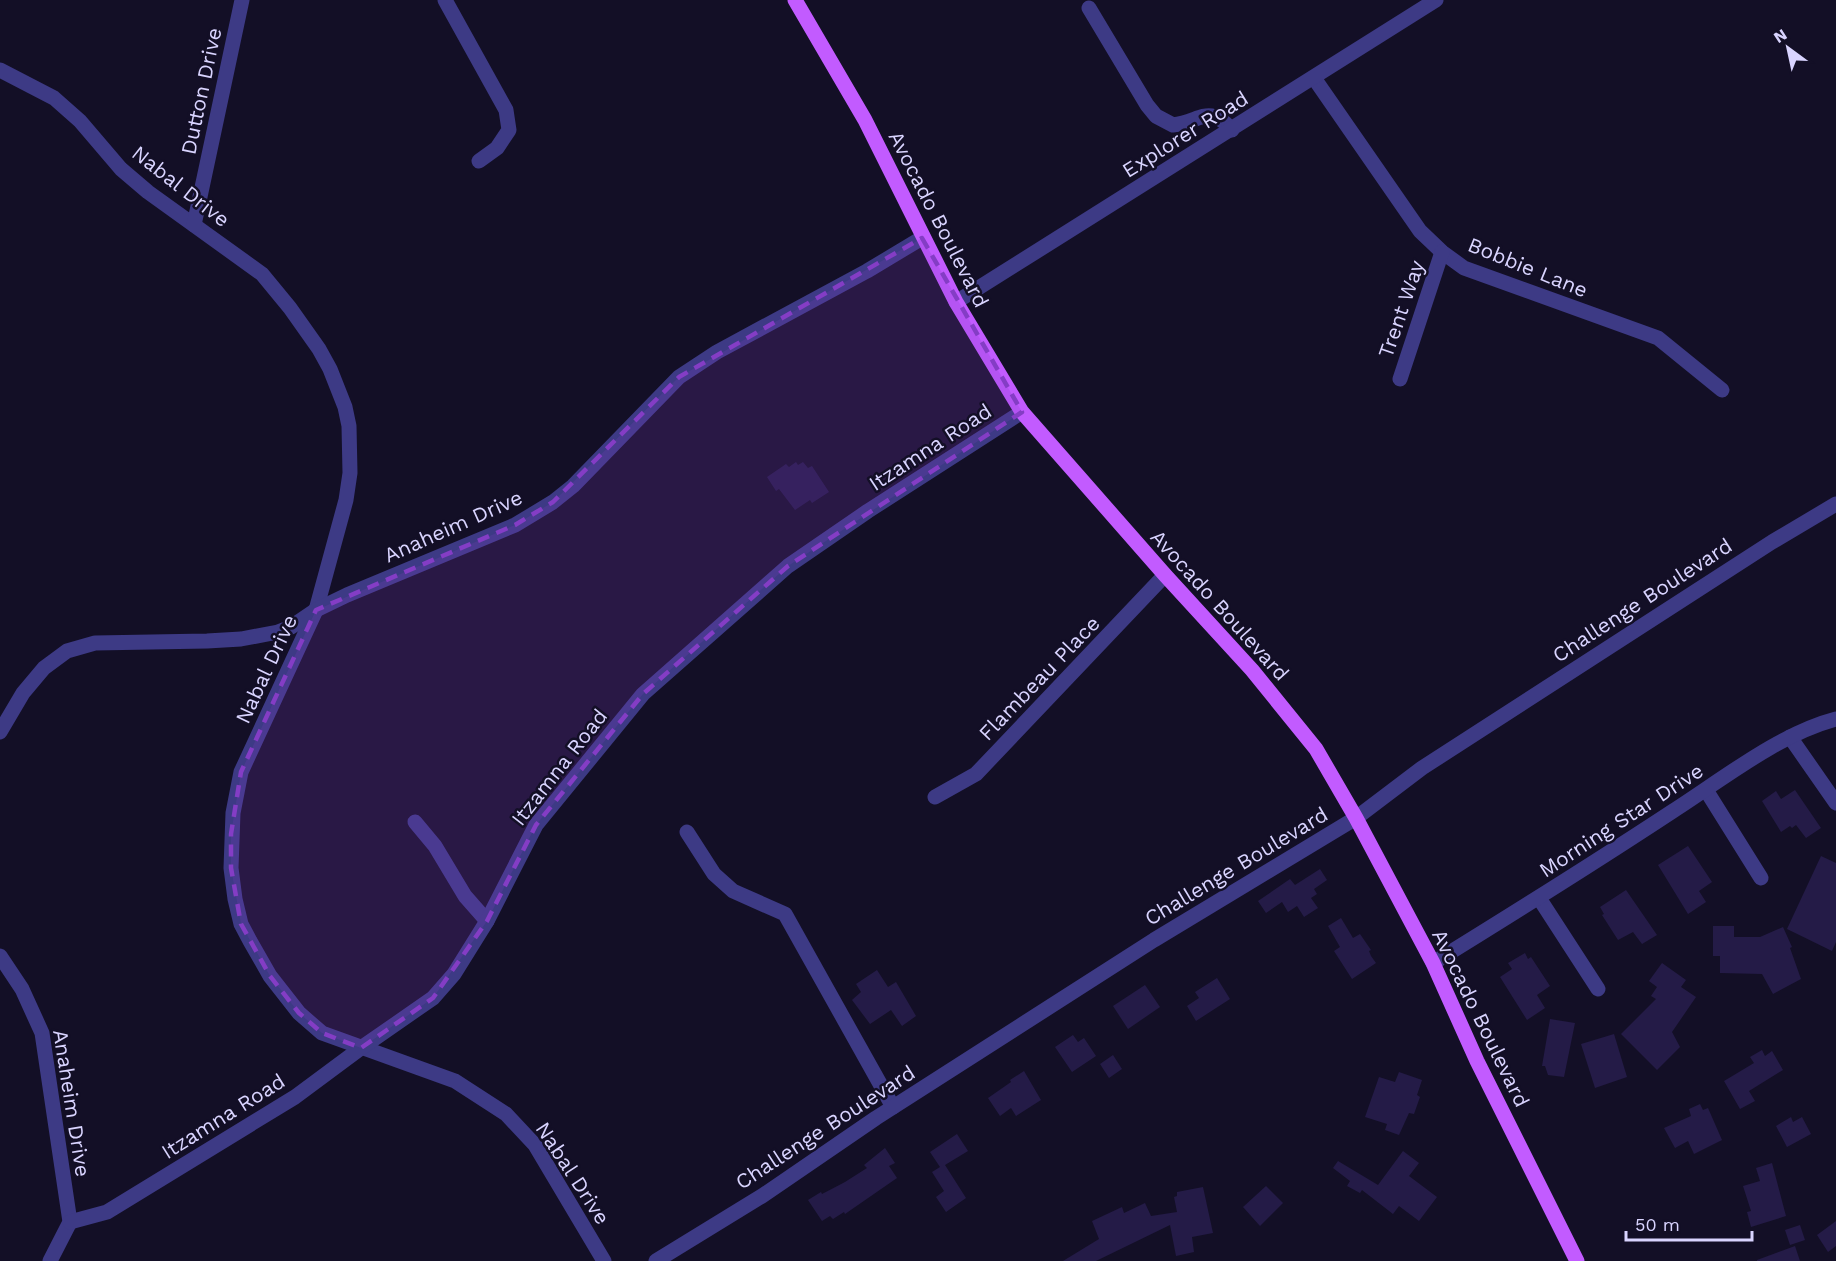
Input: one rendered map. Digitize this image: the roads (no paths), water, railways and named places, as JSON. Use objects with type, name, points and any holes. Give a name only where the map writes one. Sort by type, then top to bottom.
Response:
[{"type":"main road","name":"Avocado Boulevard","points":[[795,0],[870,130],[956,302],[1022,412],[1252,670],[1316,749],[1356,818],[1433,963],[1477,1061],[1577,1261]]},
{"type":"street","name":"Dutton Drive","points":[[194,225],[242,0]]},
{"type":"street","points":[[445,0],[506,110],[508,130],[497,148],[479,161]]},
{"type":"street","name":"Explorer Road","points":[[956,302],[1436,0]]},
{"type":"street","points":[[1089,8],[1147,105],[1156,116],[1173,125],[1211,115],[1223,120],[1232,130]]},
{"type":"street","name":"Nabal Drive","points":[[0,70],[54,98],[80,121],[121,169],[262,274],[319,350],[330,369],[345,408],[349,426],[350,473],[346,500],[316,610],[241,772],[233,813],[231,868],[241,924],[270,976],[299,1013],[322,1033],[455,1081],[506,1114],[535,1145],[604,1261]]},
{"type":"street","name":"Bobbie Lane","points":[[1314,78],[1420,231],[1443,252],[1464,268],[1658,338],[1722,390]]},
{"type":"street","name":"Anaheim Drive","points":[[0,732],[23,693],[44,668],[66,651],[95,644],[241,639],[278,632],[291,627],[316,610],[515,525],[553,502],[573,486],[679,377],[726,347],[867,271],[922,238]]},
{"type":"street","name":"Trent Way","points":[[1400,379],[1443,252]]},
{"type":"street","name":"Itzamna Road","points":[[70,1222],[107,1212],[295,1097],[360,1048],[433,998],[454,974],[487,921],[536,825],[643,694],[788,566],[868,511],[1022,412]]},
{"type":"street","name":"Challenge Boulevard","points":[[656,1261],[762,1196],[893,1107],[1163,934],[1356,818],[1422,768],[1772,542],[1836,504]]},
{"type":"street","name":"Flambeau Place","points":[[935,797],[976,774],[1165,575]]},
{"type":"street","name":"Morning Star Drive","points":[[1433,963],[1790,737],[1816,724],[1836,719]]},
{"type":"street","points":[[1790,737],[1836,803]]},
{"type":"street","points":[[1706,790],[1761,878]]},
{"type":"street","points":[[415,822],[435,846],[465,896],[487,921]]},
{"type":"street","points":[[687,832],[714,874],[733,891],[785,914],[893,1107]]},
{"type":"street","points":[[1539,898],[1598,989]]},
{"type":"street","name":"Anaheim Drive","points":[[0,956],[22,989],[42,1033],[70,1222]]},
{"type":"street","points":[[50,1261],[70,1222]]}]
